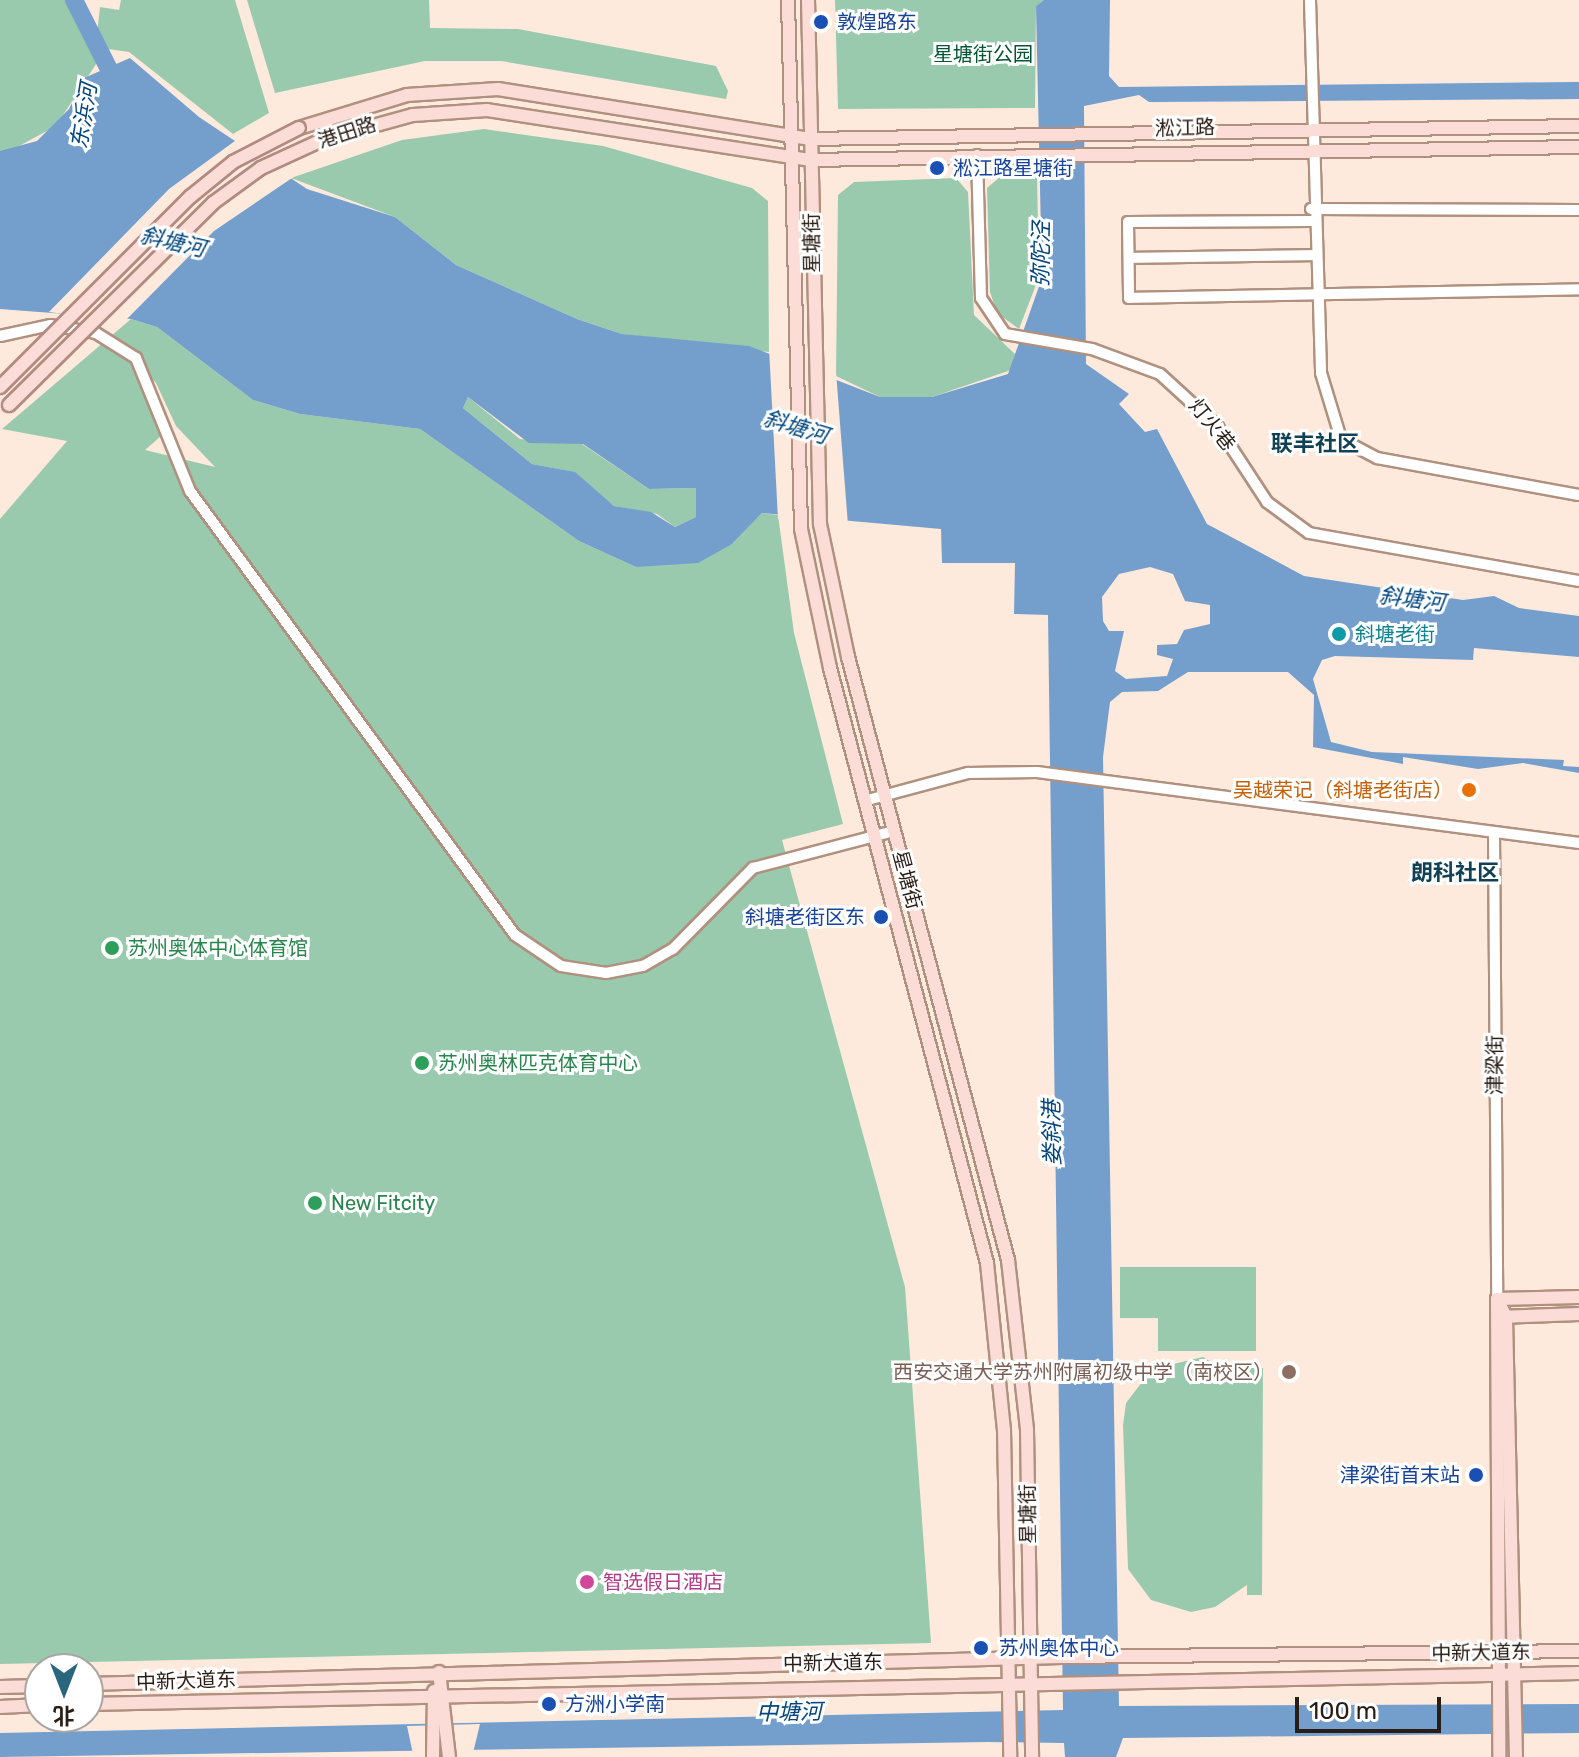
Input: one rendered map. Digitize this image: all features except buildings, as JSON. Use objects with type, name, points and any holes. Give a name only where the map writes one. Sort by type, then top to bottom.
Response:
[{"type":"main road","name":"星塘街","points":[[788,0],[793,340],[808,562],[864,801],[987,1263],[1004,1430],[1010,1753]]},
{"type":"main road","name":"星塘街","points":[[808,0],[816,477],[828,567],[894,831],[1008,1260],[1027,1430],[1032,1752]]},
{"type":"main road","name":"港田路","points":[[0,387],[190,197],[233,162],[299,128],[407,95],[498,89],[790,137]]},
{"type":"main road","name":"港田路","points":[[5,408],[213,203],[261,168],[322,140],[413,115],[487,110],[791,159]]},
{"type":"main road","name":"淞江路","points":[[790,137],[810,139],[1310,126],[1579,126]]},
{"type":"main road","name":"淞江路","points":[[791,159],[1310,146],[1579,147]]},
{"type":"main road","points":[[1497,1299],[1579,1297]]},
{"type":"main road","name":"津梁街","points":[[1497,1299],[1506,1317],[1516,1757]]},
{"type":"main road","name":"津梁街","points":[[1497,1299],[1492,1317],[1499,1757]]},
{"type":"main road","points":[[1492,1317],[1579,1314]]},
{"type":"main road","name":"中新大道东","points":[[104,1683],[1062,1657],[1579,1651]]},
{"type":"main road","points":[[439,1672],[447,1695],[449,1755]]},
{"type":"main road","points":[[433,1756],[432,1695],[439,1672]]},
{"type":"main road","name":"中新大道东","points":[[104,1704],[1009,1685],[1118,1679],[1579,1673]]},
{"type":"main road","points":[[0,1687],[24,1686]]},
{"type":"main road","points":[[0,1707],[24,1706]]},
{"type":"street","points":[[1310,0],[1311,215],[1321,373],[1341,439],[1377,458],[1579,495]]},
{"type":"street","name":"灯火巷","points":[[977,155],[981,298],[992,321],[1016,339],[1092,349],[1178,387],[1218,427],[1267,502],[1309,533],[1579,581]]},
{"type":"street","points":[[1579,210],[1128,222],[1129,298],[1579,289]]},
{"type":"street","points":[[1129,258],[1314,255]]},
{"type":"street","points":[[0,336],[50,325],[105,336],[136,358],[190,491],[515,935],[547,959],[589,973],[643,966],[673,949],[753,868],[894,831]]},
{"type":"street","points":[[864,801],[968,773],[1037,772],[1579,843]]},
{"type":"street","name":"津梁街","points":[[1494,832],[1497,1299]]},
{"type":"green space","points":[[0,0],[67,0],[98,61],[56,126],[10,151],[0,151]]},
{"type":"green space","points":[[121,0],[235,0],[269,113],[233,134],[129,52],[108,49],[97,34],[100,7],[119,10]]},
{"type":"green space","points":[[247,0],[429,0],[430,28],[518,29],[716,66],[728,91],[726,99],[501,61],[425,61],[275,93]]},
{"type":"green space","name":"星塘街公园","points":[[835,0],[1044,0],[1036,6],[1035,108],[838,109]]},
{"type":"green space","points":[[484,129],[603,146],[752,188],[768,201],[769,352],[622,334],[577,319],[456,265],[395,217],[291,178],[402,140]]},
{"type":"green space","points":[[1037,176],[1039,277],[1019,329],[997,313],[990,292],[987,188],[1000,177]]},
{"type":"green space","points":[[956,178],[968,192],[974,315],[1015,354],[1011,370],[932,397],[880,397],[836,376],[838,195],[854,182]]},
{"type":"green space","name":"苏州奥林匹克体育中心","points":[[131,319],[157,327],[253,400],[300,414],[420,429],[579,541],[636,567],[732,544],[762,513],[778,515],[794,633],[843,824],[782,840],[905,1287],[931,1643],[104,1662],[104,1653],[24,1653],[24,1663],[0,1664],[0,519],[67,441],[2,429]],"holes":[[[127,354],[156,383],[176,426],[215,467],[145,450],[161,436]]]},
{"type":"green space","points":[[468,397],[520,439],[582,444],[649,489],[696,488],[696,517],[675,527],[657,514],[614,506],[568,471],[532,464],[463,408]]},
{"type":"green space","points":[[1120,1267],[1256,1267],[1256,1351],[1158,1351],[1158,1318],[1120,1318]]},
{"type":"green space","points":[[1203,1357],[1248,1384],[1249,1368],[1263,1368],[1262,1595],[1247,1595],[1247,1585],[1215,1607],[1191,1612],[1151,1600],[1128,1569],[1123,1425],[1126,1403],[1152,1369]]},
{"type":"water","name":"斜塘河","points":[[1044,0],[1110,0],[1109,76],[1119,87],[1579,82],[1579,99],[1149,102],[1139,95],[1084,106],[1086,364],[1129,394],[1119,404],[1145,432],[1157,429],[1207,524],[1304,576],[1463,600],[1494,596],[1519,608],[1579,616],[1579,657],[1474,648],[1473,660],[1335,656],[1322,660],[1313,679],[1331,742],[1372,752],[1564,760],[1563,766],[1579,767],[1579,773],[1523,763],[1478,769],[1403,757],[1403,764],[1313,747],[1314,695],[1288,672],[1188,672],[1158,691],[1122,692],[1110,702],[1103,757],[1119,1706],[1579,1704],[1579,1733],[1123,1738],[1116,1757],[1065,1757],[1064,1743],[988,1742],[0,1757],[0,1733],[1063,1710],[1048,615],[1014,614],[1015,563],[942,563],[941,529],[762,513],[732,544],[698,563],[636,567],[579,541],[420,429],[300,414],[253,400],[157,327],[131,319],[0,309],[0,151],[37,141],[69,109],[84,78],[130,58],[199,117],[307,189],[395,217],[456,265],[577,319],[622,334],[749,346],[880,397],[932,397],[1008,374],[1042,278],[1036,6]],"holes":[[[468,397],[529,443],[583,444],[649,489],[696,488],[696,517],[675,527],[651,512],[614,506],[575,472],[532,464],[463,408]],[[1150,567],[1173,574],[1185,601],[1210,605],[1210,624],[1184,630],[1177,644],[1157,645],[1157,655],[1173,659],[1167,676],[1126,679],[1115,671],[1124,631],[1109,631],[1103,621],[1102,597],[1119,574]]]},
{"type":"pier","points":[[239,138],[295,176],[214,231],[124,322],[49,312],[169,189]]},
{"type":"pier","points":[[769,348],[836,372],[848,525],[778,519]]},
{"type":"pier","points":[[480,1724],[473,1753],[413,1754],[407,1726]]},
{"type":"waterway","name":"东浜河","points":[[74,0],[116,83]]},
{"type":"place","name":"敦煌路东","points":[[821,22]]},
{"type":"place","name":"淞江路星塘街","points":[[937,168]]},
{"type":"place","name":"斜塘老街","points":[[1339,634]]},
{"type":"place","name":"吴越荣记（斜塘老街店）","points":[[1469,790]]},
{"type":"place","name":"斜塘老街区东","points":[[881,917]]},
{"type":"place","name":"苏州奥体中心体育馆","points":[[112,948]]},
{"type":"place","name":"苏州奥林匹克体育中心","points":[[422,1063]]},
{"type":"place","name":"New Fitcity","points":[[315,1203]]},
{"type":"place","name":"西安交通大学苏州附属初级中学（南校区）","points":[[1289,1372]]},
{"type":"place","name":"津梁街首末站","points":[[1476,1475]]},
{"type":"place","name":"智选假日酒店","points":[[587,1582]]},
{"type":"place","name":"苏州奥体中心","points":[[981,1648]]},
{"type":"place","name":"方洲小学南","points":[[549,1704]]},
{"type":"district","name":"联丰社区","points":[[1315,444]]},
{"type":"district","name":"朗科社区","points":[[1455,873]]},
{"type":"water label","name":"弥陀泾","points":[[1041,254]]},
{"type":"water label","name":"娄斜港","points":[[1052,1133]]},
{"type":"water label","name":"中塘河","points":[[789,1712]]}]
